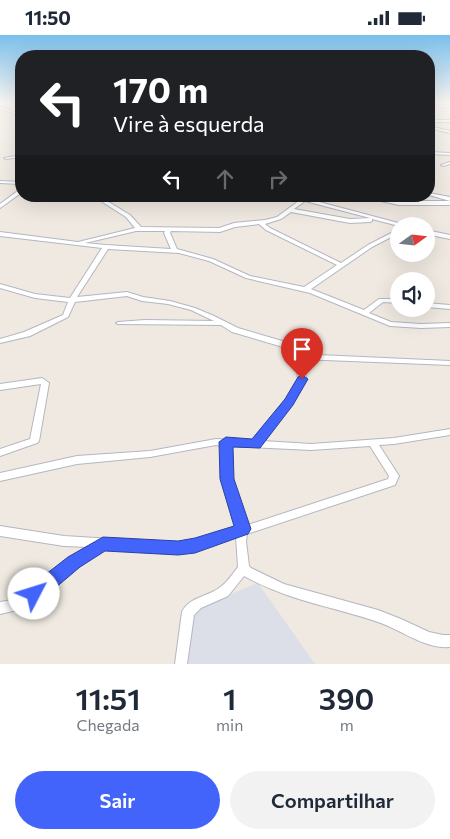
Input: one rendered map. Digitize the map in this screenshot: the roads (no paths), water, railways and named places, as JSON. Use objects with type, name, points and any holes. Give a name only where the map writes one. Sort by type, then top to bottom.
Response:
[{"type":"street","points":[[435,153],[450,154]]},
{"type":"street","points":[[6,158],[15,157]]},
{"type":"street","points":[[442,165],[450,163]]},
{"type":"street","points":[[0,182],[15,183]]},
{"type":"street","points":[[0,206],[15,195]]},
{"type":"street","points":[[435,195],[450,199]]},
{"type":"street","points":[[0,197],[11,198]]},
{"type":"street","points":[[105,202],[128,216],[139,229]]},
{"type":"street","points":[[76,244],[139,229],[220,230],[234,225],[261,223],[278,218],[300,202]]},
{"type":"street","points":[[318,202],[390,223]]},
{"type":"street","points":[[393,202],[450,203]]},
{"type":"street","points":[[290,210],[350,221],[373,219]]},
{"type":"street","points":[[261,223],[268,229],[341,265]]},
{"type":"street","points":[[169,229],[167,233],[174,251]]},
{"type":"street","points":[[0,233],[76,244],[174,251],[211,260],[248,277],[306,289],[390,324],[450,325]]},
{"type":"street","points":[[435,234],[450,237]]},
{"type":"street","points":[[306,289],[370,246],[390,236]]},
{"type":"street","points":[[0,341],[27,334],[65,318],[72,300],[106,247]]},
{"type":"street","points":[[0,286],[35,297],[72,300],[124,293],[193,309],[235,330],[282,343],[295,356],[302,370],[302,379],[289,402],[256,444]]},
{"type":"street","points":[[365,313],[381,299],[390,300]]},
{"type":"street","points":[[435,306],[450,307]]},
{"type":"street","points":[[120,323],[157,321],[222,323]]},
{"type":"street","points":[[295,356],[450,363]]},
{"type":"street","points":[[0,387],[42,381],[46,383],[34,441],[0,453]]},
{"type":"street","points":[[0,477],[77,460],[150,454],[226,442],[311,447],[373,443],[450,432]]},
{"type":"street","points":[[226,442],[227,479],[243,529],[240,535],[244,568],[255,577],[284,590],[388,619],[433,640],[450,641]]},
{"type":"street","points":[[0,531],[64,541],[103,544],[178,548],[203,543],[392,482],[394,476],[373,443]]},
{"type":"street","points":[[0,608],[22,604],[74,562],[103,544]]},
{"type":"street","points":[[181,664],[188,612],[196,604],[224,592],[244,568]]}]
